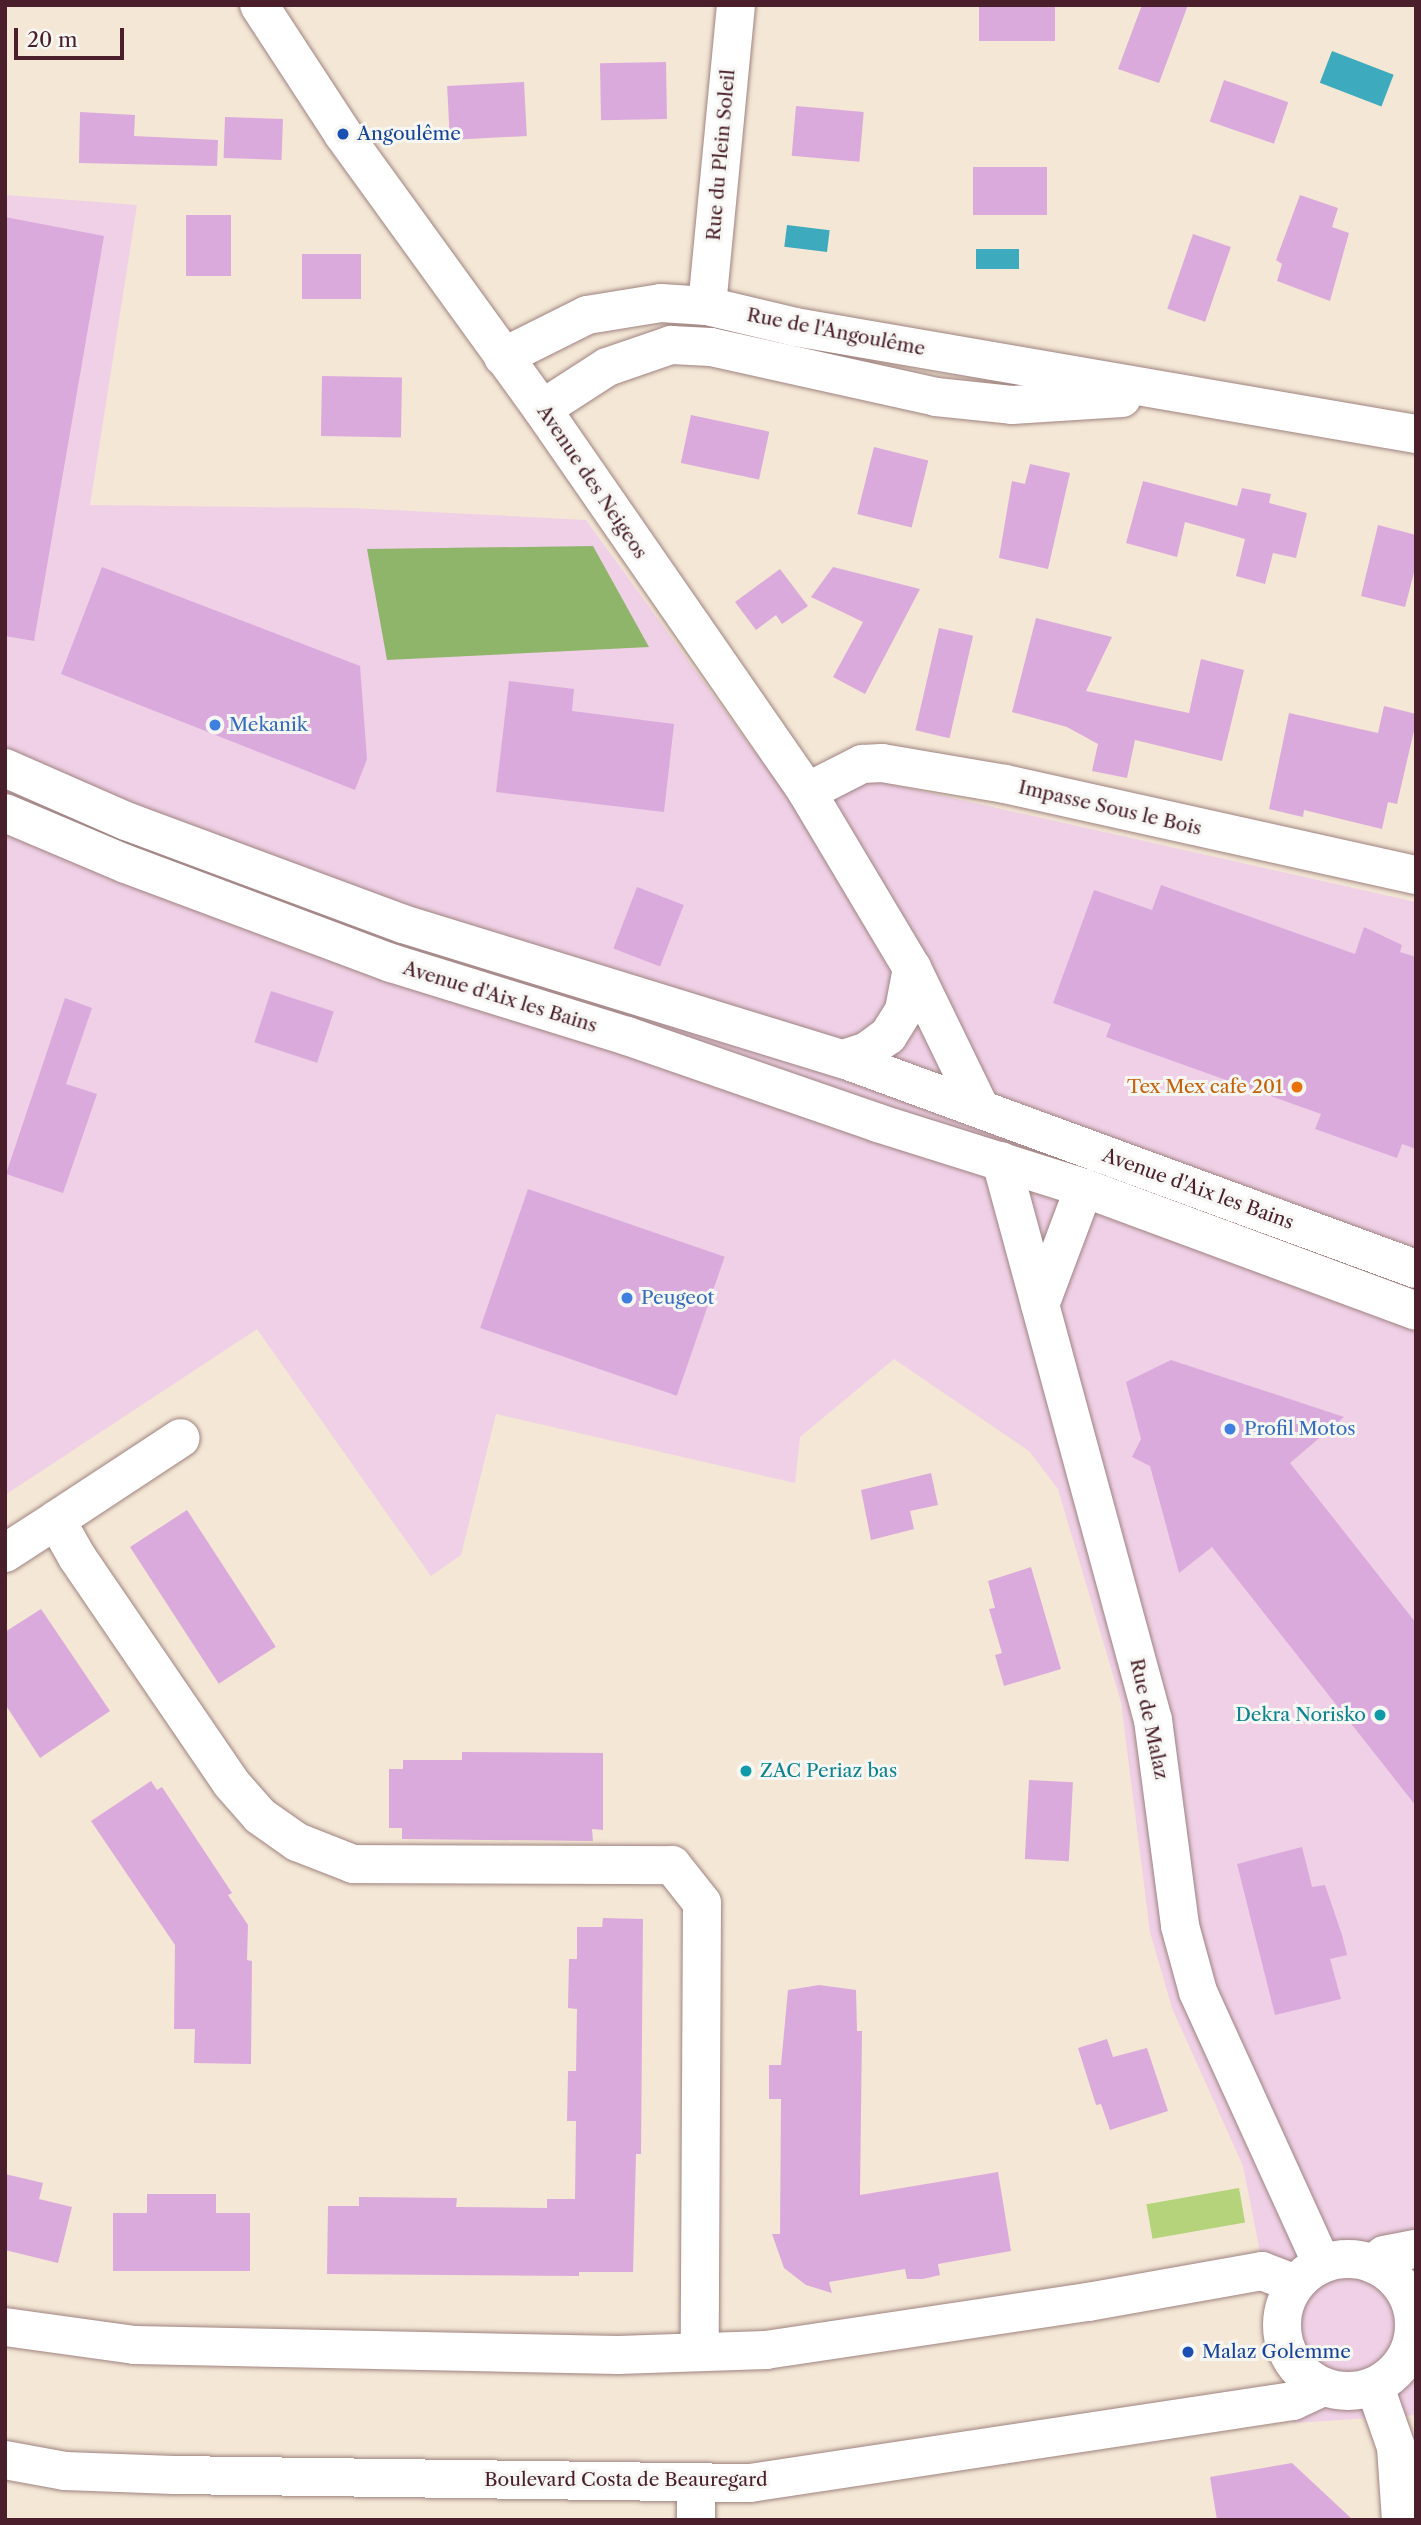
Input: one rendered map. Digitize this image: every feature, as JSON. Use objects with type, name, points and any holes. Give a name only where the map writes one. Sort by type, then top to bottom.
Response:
[{"type":"street","name":"Avenue des Neigeos","points":[[259,5],[343,134],[542,409],[807,792],[912,968],[980,1108]]},
{"type":"street","name":"Rue du Plein Soleil","points":[[707,306],[736,5]]},
{"type":"street","name":"Rue de l'Angoulême","points":[[503,357],[587,315],[661,303],[707,306],[795,327],[1177,395],[1416,434]]},
{"type":"street","name":"Rue de l'Angoulême","points":[[542,409],[607,367],[671,345],[711,347],[936,397],[1012,405],[1177,395]]},
{"type":"street","name":"Impasse Sous le Bois","points":[[807,792],[862,764],[882,763],[1005,784],[1416,875]]},
{"type":"street","name":"Avenue d'Aix les Bains","points":[[5,768],[126,821],[403,924],[843,1059],[1416,1269]]},
{"type":"street","name":"Avenue d'Aix les Bains","points":[[5,813],[126,864],[391,963],[1002,1160],[1416,1311]]},
{"type":"street","points":[[843,1059],[867,1051],[888,1036],[904,1010],[912,968]]},
{"type":"street","points":[[980,1108],[1002,1160]]},
{"type":"street","name":"Rue de Malaz","points":[[1002,1160],[1153,1720],[1180,1926],[1198,1992],[1309,2274]]},
{"type":"street","points":[[1040,1305],[1084,1188]]},
{"type":"street","points":[[5,1553],[181,1437]]},
{"type":"street","points":[[56,1520],[77,1558],[231,1783],[260,1816],[297,1842],[353,1864],[672,1865],[702,1903],[700,2350]]},
{"type":"street","points":[[1373,2264],[1384,2255],[1416,2249]]},
{"type":"street","points":[[5,2327],[135,2345],[618,2356],[700,2350],[766,2350],[1088,2302],[1262,2270],[1309,2274],[1356,2259],[1373,2264],[1392,2276],[1406,2293],[1413,2314],[1413,2341],[1397,2374],[1396,2447],[1401,2520]]},
{"type":"street","points":[[1309,2274],[1284,2307],[1282,2334],[1290,2356],[1303,2374],[1323,2387]]},
{"type":"street","name":"Boulevard Costa de Beauregard","points":[[5,2460],[65,2471],[696,2501],[750,2483],[1293,2401],[1323,2387],[1349,2392],[1397,2374]]},
{"type":"shaded area","points":[[5,195],[137,205],[90,505],[352,508],[586,520],[756,754],[1416,902],[1416,2415],[1294,2423],[1243,2166],[1172,2008],[1150,1932],[1121,1702],[1058,1489],[1029,1451],[894,1359],[800,1437],[795,1483],[496,1414],[461,1555],[431,1576],[257,1329],[5,1495]]},
{"type":"green space","points":[[593,546],[649,647],[387,660],[367,549]]},
{"type":"green space","points":[[1239,2188],[1245,2222],[1153,2239],[1146,2204]]},
{"type":"water","points":[[1332,51],[1394,75],[1381,106],[1320,83]]},
{"type":"water","points":[[787,225],[830,230],[827,252],[784,247]]},
{"type":"water","points":[[976,249],[1019,249],[1019,269],[976,269]]},
{"type":"building","points":[[979,5],[1055,5],[1055,41],[979,41]]},
{"type":"building","points":[[1142,5],[1188,5],[1159,83],[1118,69]]},
{"type":"building","points":[[666,62],[667,119],[601,120],[600,63]]},
{"type":"building","points":[[1224,80],[1288,102],[1274,144],[1210,122]]},
{"type":"building","points":[[524,82],[527,136],[450,140],[447,86]]},
{"type":"building","points":[[796,106],[864,112],[859,162],[792,156]]},
{"type":"building","points":[[80,112],[135,115],[134,136],[218,140],[217,166],[79,163]]},
{"type":"building","points":[[225,117],[283,119],[282,160],[224,158]]},
{"type":"building","points":[[973,167],[1047,167],[1047,215],[973,215]]},
{"type":"building","points":[[1300,195],[1338,208],[1332,227],[1349,233],[1330,301],[1277,281],[1282,264],[1276,260]]},
{"type":"building","points":[[186,215],[231,215],[231,276],[186,276]]},
{"type":"building","points":[[5,217],[104,236],[34,641],[5,636]]},
{"type":"building","points":[[1193,234],[1231,247],[1205,322],[1167,309]]},
{"type":"building","points":[[302,254],[361,254],[361,299],[302,299]]},
{"type":"building","points":[[322,376],[402,377],[401,437],[321,436]]},
{"type":"building","points":[[691,415],[769,432],[759,480],[681,463]]},
{"type":"building","points":[[874,447],[928,461],[912,527],[857,514]]},
{"type":"building","points":[[1030,464],[1070,473],[1048,569],[999,558],[1012,481],[1025,484]]},
{"type":"building","points":[[1143,481],[1237,506],[1242,488],[1271,494],[1269,503],[1307,513],[1296,558],[1273,553],[1265,584],[1236,576],[1245,539],[1185,522],[1177,557],[1126,543]]},
{"type":"building","points":[[1378,525],[1416,535],[1416,565],[1405,607],[1361,596]]},
{"type":"building","points":[[102,567],[360,666],[367,759],[355,790],[61,674]]},
{"type":"building","points":[[833,567],[920,589],[865,694],[833,677],[863,622],[811,597]]},
{"type":"building","points":[[780,569],[808,606],[782,624],[776,615],[756,630],[735,602]]},
{"type":"building","points":[[1036,618],[1112,637],[1086,691],[1189,713],[1201,659],[1244,670],[1222,761],[1135,740],[1127,778],[1092,771],[1098,744],[1067,727],[1012,712]]},
{"type":"building","points":[[939,628],[973,636],[949,738],[915,730]]},
{"type":"building","points":[[509,681],[574,689],[572,711],[674,724],[664,812],[496,792]]},
{"type":"building","points":[[1384,706],[1416,714],[1416,722],[1397,804],[1388,802],[1382,829],[1304,810],[1303,817],[1269,809],[1289,713],[1378,733]]},
{"type":"building","points":[[1161,885],[1355,954],[1364,927],[1402,945],[1400,952],[1416,957],[1416,1149],[1402,1144],[1397,1158],[1315,1129],[1321,1114],[1106,1037],[1111,1024],[1053,1003],[1094,890],[1152,910]]},
{"type":"building","points":[[637,887],[684,905],[660,967],[613,949]]},
{"type":"building","points":[[271,991],[334,1011],[317,1063],[254,1042]]},
{"type":"building","points":[[65,998],[92,1008],[66,1084],[97,1094],[63,1193],[6,1174]]},
{"type":"building","points":[[528,1189],[725,1257],[677,1396],[480,1328]]},
{"type":"building","points":[[1171,1360],[1344,1417],[1290,1463],[1416,1623],[1416,1806],[1212,1547],[1179,1573],[1150,1466],[1132,1457],[1141,1439],[1126,1382]]},
{"type":"building","points":[[931,1473],[938,1505],[910,1511],[914,1529],[871,1540],[861,1490]]},
{"type":"building","points":[[187,1510],[276,1647],[219,1684],[130,1547]]},
{"type":"building","points":[[1031,1567],[1061,1669],[1004,1686],[995,1655],[1002,1653],[989,1609],[995,1608],[988,1581]]},
{"type":"building","points":[[41,1609],[110,1711],[40,1758],[5,1704],[5,1632]]},
{"type":"building","points":[[462,1752],[603,1753],[603,1830],[592,1829],[593,1841],[402,1839],[402,1828],[389,1828],[389,1769],[403,1769],[403,1760],[462,1760]]},
{"type":"building","points":[[1029,1780],[1073,1782],[1069,1861],[1025,1859]]},
{"type":"building","points":[[151,1781],[157,1790],[162,1787],[232,1893],[228,1895],[248,1925],[247,1960],[252,1961],[251,2064],[194,2063],[195,2029],[174,2029],[175,1945],[91,1821]]},
{"type":"building","points":[[1302,1847],[1312,1887],[1325,1885],[1342,1935],[1347,1955],[1330,1959],[1341,1999],[1275,2015],[1237,1864]]},
{"type":"building","points":[[603,1918],[643,1919],[641,2154],[636,2154],[633,2272],[579,2272],[579,2276],[327,2274],[328,2206],[359,2206],[359,2197],[457,2198],[456,2207],[547,2208],[547,2199],[575,2199],[576,2121],[567,2121],[568,2071],[576,2071],[577,2009],[568,2008],[569,1959],[577,1959],[577,1927],[602,1927]]},
{"type":"building","points":[[819,1985],[856,1990],[857,2031],[862,2031],[860,2195],[998,2172],[1011,2251],[938,2264],[940,2275],[923,2279],[907,2279],[905,2269],[829,2282],[832,2293],[806,2285],[784,2268],[772,2234],[780,2234],[781,2099],[769,2099],[769,2065],[781,2065],[788,1990]]},
{"type":"building","points":[[1107,2039],[1113,2057],[1147,2048],[1168,2111],[1110,2130],[1101,2104],[1096,2105],[1078,2048]]},
{"type":"building","points":[[5,2174],[43,2183],[39,2199],[72,2207],[58,2263],[5,2250]]},
{"type":"building","points":[[147,2194],[216,2194],[216,2213],[250,2213],[250,2271],[113,2271],[113,2213],[147,2213]]},
{"type":"building","points":[[1292,2463],[1353,2520],[1217,2520],[1210,2477]]},
{"type":"place","name":"Angoulême","points":[[343,134]]},
{"type":"place","name":"Mekanik","points":[[215,725]]},
{"type":"place","name":"Tex Mex cafe 201","points":[[1297,1087]]},
{"type":"place","name":"Peugeot","points":[[627,1298]]},
{"type":"place","name":"Profil Motos","points":[[1230,1429]]},
{"type":"place","name":"Dekra Norisko","points":[[1380,1715]]},
{"type":"place","name":"ZAC Periaz bas","points":[[746,1771]]},
{"type":"place","name":"Malaz Golemme","points":[[1188,2352]]}]
